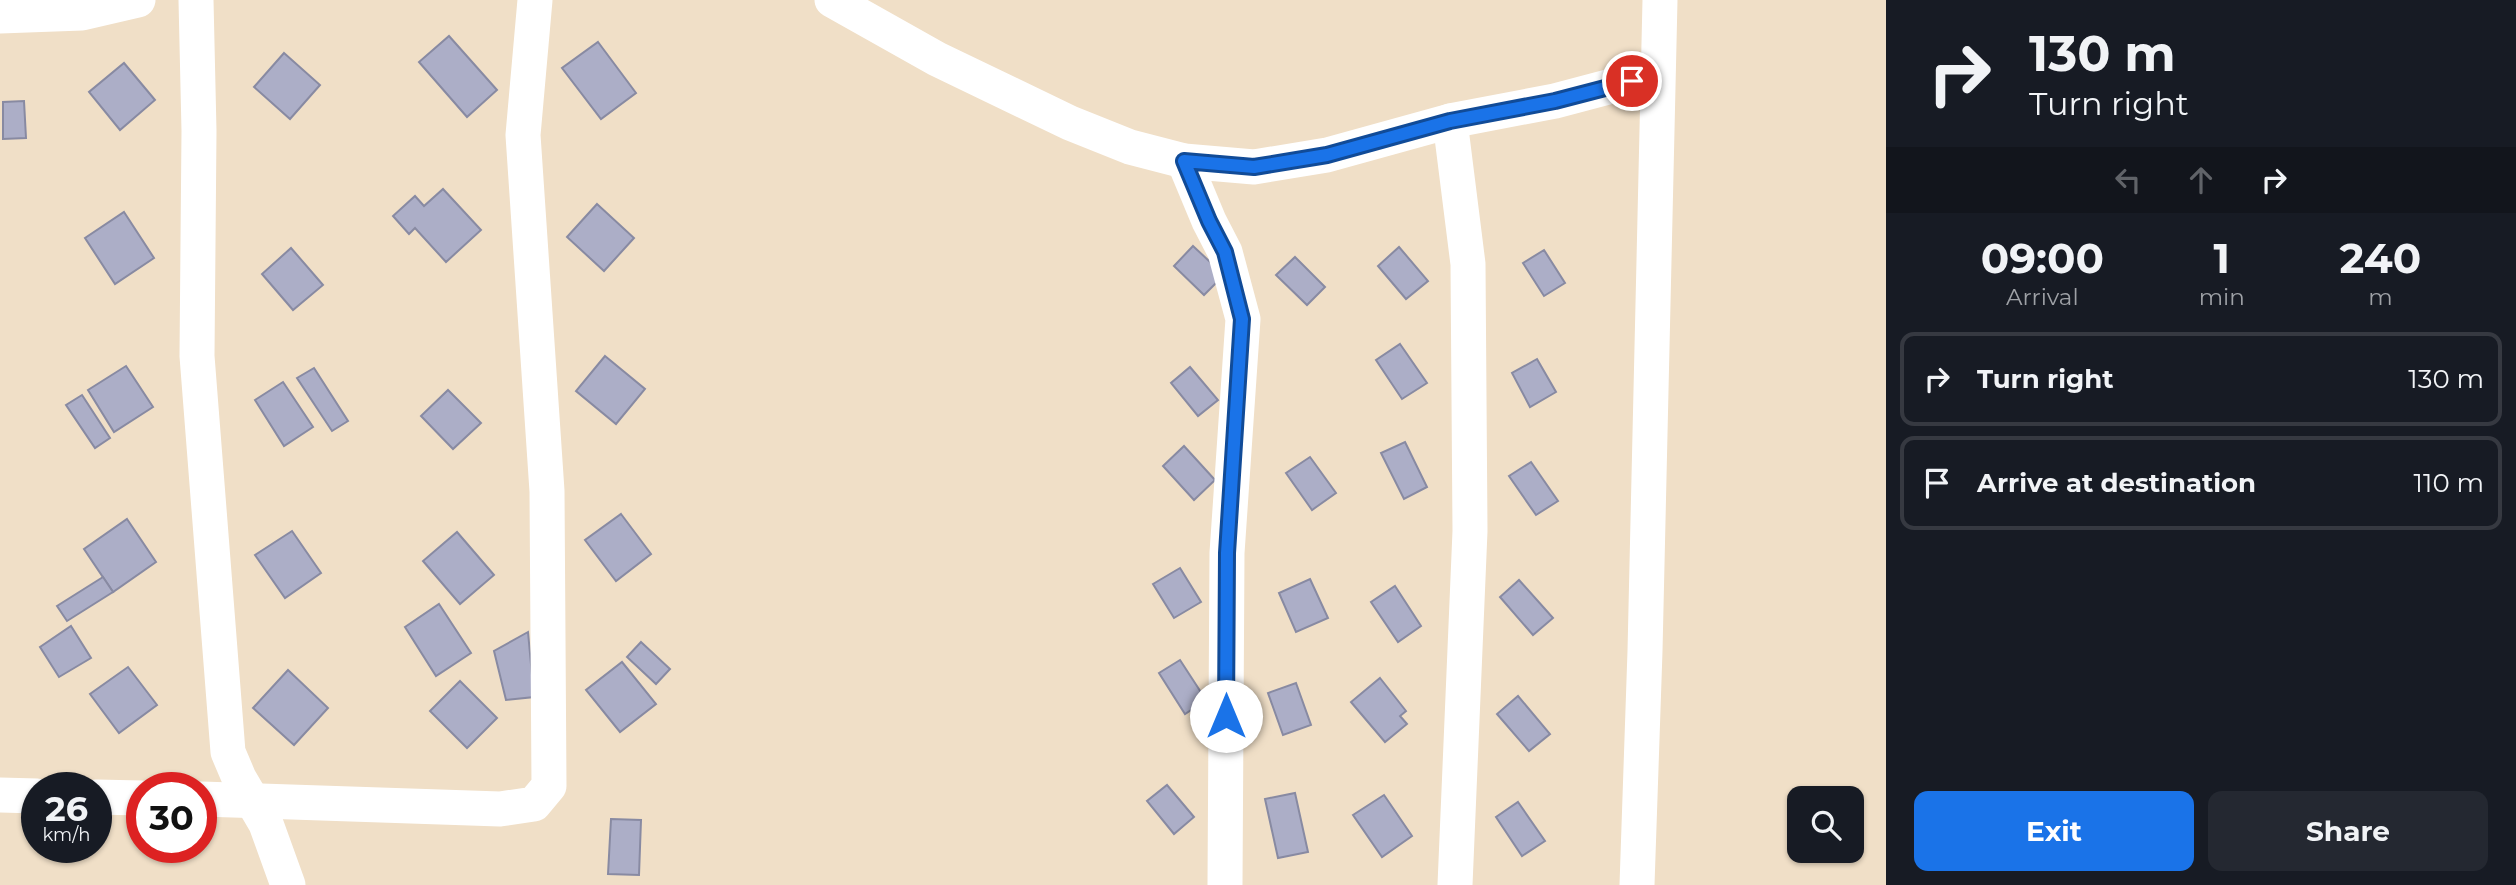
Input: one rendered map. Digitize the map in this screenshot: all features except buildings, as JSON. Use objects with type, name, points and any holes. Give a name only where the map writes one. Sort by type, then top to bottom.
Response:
[{"type":"street","points":[[0,16],[82,13],[138,0]]},
{"type":"street","points":[[196,0],[199,131],[197,356],[228,752],[239,778],[266,824],[288,885]]},
{"type":"street","points":[[217,799],[500,808],[534,804],[549,786],[547,491],[523,135],[535,0]]},
{"type":"street","points":[[832,0],[937,59],[1070,122],[1130,147],[1184,161],[1254,167],[1327,155],[1450,121],[1555,101],[1657,75]]},
{"type":"street","points":[[1637,885],[1646,637],[1660,0]]},
{"type":"street","points":[[1450,121],[1468,264],[1470,531],[1455,885]]},
{"type":"street","points":[[1184,161],[1225,252],[1242,319],[1227,553],[1225,885]]},
{"type":"street","points":[[0,794],[21,795]]},
{"type":"route","points":[[1226,716],[1227,553],[1242,319],[1237,290],[1225,252],[1184,161],[1254,167],[1327,155],[1450,121],[1555,101],[1632,81]]}]
